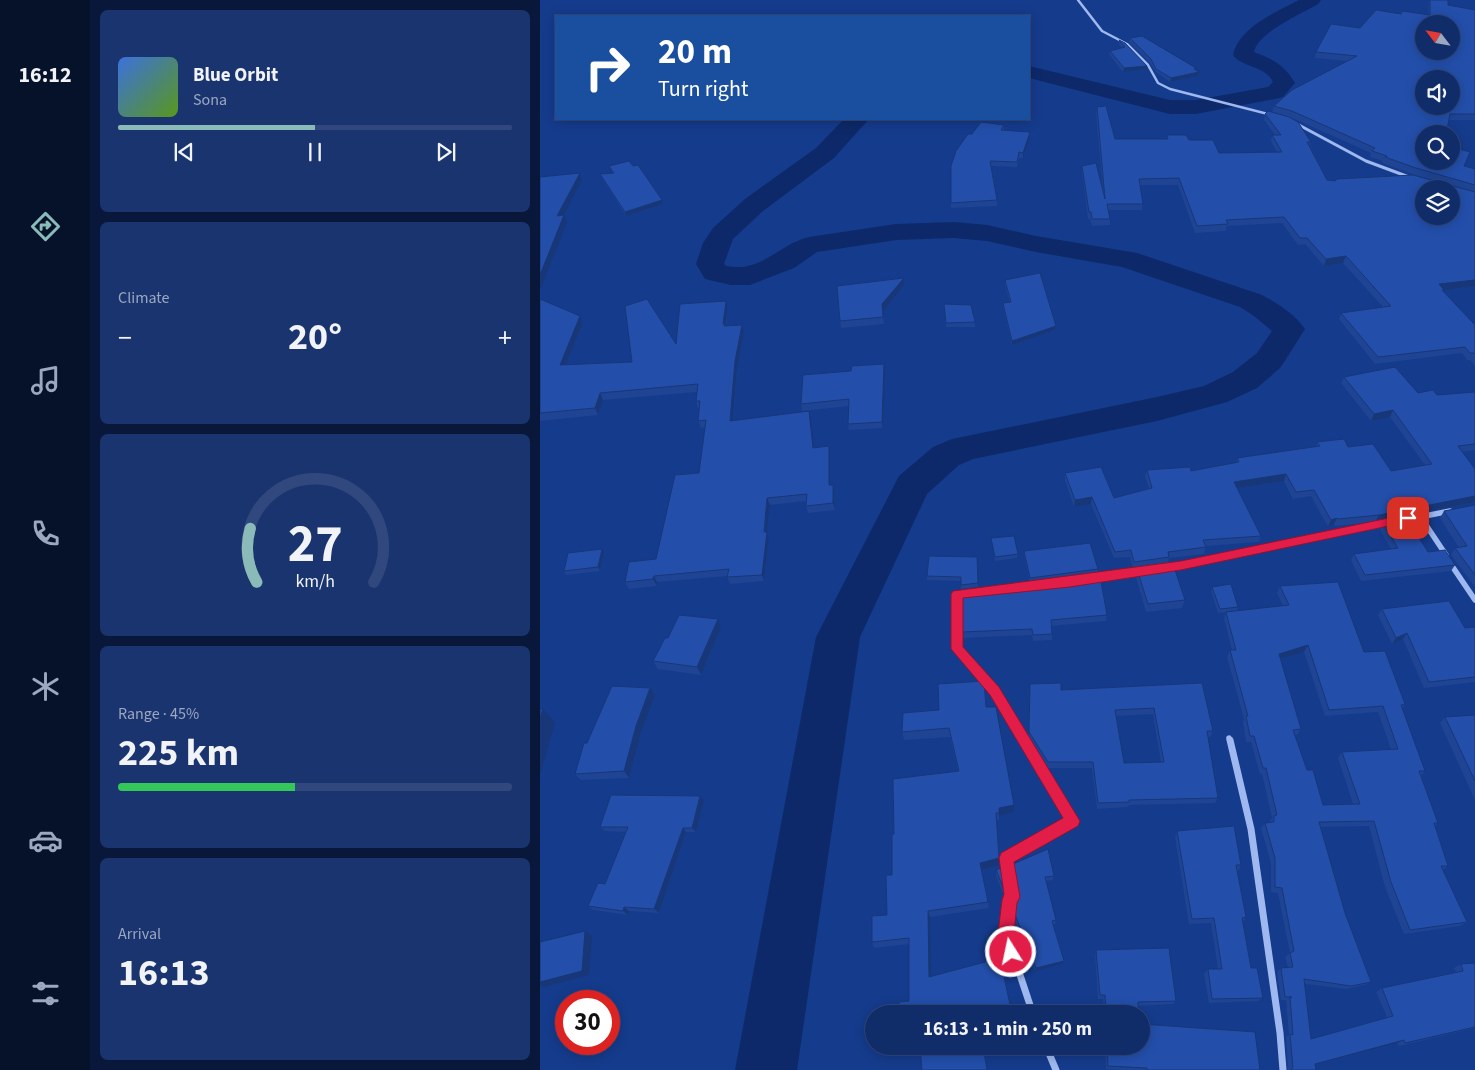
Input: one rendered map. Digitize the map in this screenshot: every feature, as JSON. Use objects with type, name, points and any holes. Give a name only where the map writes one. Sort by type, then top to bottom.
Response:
[{"type":"street","points":[[1078,0],[1102,31],[1127,44],[1148,64],[1158,84],[1170,89],[1226,102],[1280,118]]},
{"type":"street","points":[[1289,120],[1366,161],[1412,178]]},
{"type":"street","points":[[1163,568],[1457,509]]},
{"type":"street","points":[[1420,516],[1475,600]]},
{"type":"street","points":[[1088,579],[1154,570]]},
{"type":"street","points":[[1030,1005],[1006,933],[1012,897],[1006,858],[1073,821],[994,691],[957,649],[957,594],[1042,585]]},
{"type":"street","points":[[1229,738],[1252,829],[1280,1033],[1283,1070]]},
{"type":"street","points":[[1050,1055],[1056,1070]]},
{"type":"building","points":[[1430,0],[1448,0],[1448,5],[1475,10],[1475,114],[1460,114],[1460,70],[1415,70],[1415,115],[1450,115],[1448,125],[1415,125],[1415,168],[1385,157],[1387,156],[1372,151],[1375,148],[1292,111],[1274,106],[1292,90],[1357,56],[1316,52],[1331,24],[1360,28],[1376,10],[1401,14],[1402,11],[1430,15]]},
{"type":"building","points":[[1142,36],[1196,68],[1194,69],[1199,72],[1171,78],[1156,69],[1151,59],[1130,38]]},
{"type":"building","points":[[1119,40],[1125,43],[1147,66],[1124,68],[1110,51],[1125,47]]},
{"type":"building","points":[[1106,106],[1115,139],[1168,139],[1167,135],[1186,135],[1189,140],[1213,140],[1219,153],[1282,152],[1272,135],[1281,135],[1265,114],[1268,111],[1289,117],[1298,122],[1311,142],[1307,142],[1327,180],[1413,175],[1431,180],[1415,180],[1415,225],[1460,225],[1460,188],[1475,192],[1475,280],[1439,284],[1444,290],[1442,290],[1475,325],[1475,354],[1470,353],[1465,347],[1378,357],[1341,313],[1391,306],[1346,256],[1326,259],[1307,238],[1300,238],[1284,217],[1226,220],[1228,224],[1197,226],[1179,178],[1139,179],[1143,204],[1107,204],[1110,219],[1092,219],[1091,212],[1089,212],[1082,166],[1096,163],[1105,199],[1097,107]]},
{"type":"building","points":[[981,122],[1004,125],[1001,130],[1030,132],[1023,153],[1019,152],[1017,162],[990,161],[997,200],[951,203],[951,166],[956,151],[968,134],[972,134]]},
{"type":"building","points":[[1460,149],[1470,152],[1464,166],[1475,169],[1475,185],[1423,170],[1460,170]]},
{"type":"building","points":[[629,161],[633,166],[638,165],[662,200],[625,212],[600,174],[614,173],[609,166]]},
{"type":"building","points":[[580,173],[557,216],[564,215],[540,275],[540,177]]},
{"type":"building","points":[[1040,273],[1056,326],[1012,341],[1003,303],[1011,302],[1005,280]]},
{"type":"building","points":[[904,278],[882,304],[883,317],[840,321],[837,286]]},
{"type":"building","points":[[540,299],[580,316],[560,365],[632,362],[625,306],[647,299],[676,344],[680,304],[726,301],[724,326],[742,325],[735,361],[730,421],[809,411],[813,448],[829,446],[829,485],[833,485],[833,503],[806,506],[807,494],[767,498],[764,532],[767,532],[762,575],[727,577],[729,569],[654,576],[653,579],[625,582],[629,562],[656,559],[675,475],[699,473],[706,420],[698,421],[700,401],[696,401],[698,384],[600,393],[595,408],[540,413]]},
{"type":"building","points":[[944,304],[971,305],[975,322],[946,323]]},
{"type":"building","points":[[884,364],[882,422],[848,424],[849,399],[801,404],[803,375],[851,371],[852,366]]},
{"type":"building","points":[[1395,367],[1418,393],[1433,390],[1437,395],[1475,392],[1475,444],[1458,446],[1475,469],[1475,496],[1379,515],[1331,520],[1314,490],[1296,492],[1286,474],[1234,482],[1261,536],[1203,540],[1206,547],[1168,552],[1169,557],[1134,562],[1131,550],[1115,552],[1092,497],[1075,500],[1065,473],[1101,467],[1114,498],[1152,488],[1147,470],[1190,467],[1191,471],[1239,462],[1237,458],[1320,446],[1317,442],[1344,439],[1348,447],[1373,444],[1391,471],[1432,464],[1393,410],[1374,414],[1344,377]]},
{"type":"building","points":[[1475,505],[1475,575],[1455,548],[1467,546],[1444,511]]},
{"type":"building","points":[[1407,519],[1428,552],[1445,550],[1455,565],[1365,575],[1354,554],[1398,548],[1383,524]]},
{"type":"building","points":[[1014,536],[1018,554],[995,557],[991,538]]},
{"type":"building","points":[[1090,543],[1098,569],[1030,578],[1024,551]]},
{"type":"building","points":[[602,549],[598,567],[564,571],[568,553]]},
{"type":"building","points":[[929,556],[977,557],[978,583],[961,585],[961,577],[927,576]]},
{"type":"building","points":[[1173,564],[1185,600],[1148,604],[1137,569]]},
{"type":"building","points":[[1100,576],[1107,615],[1051,620],[1052,634],[1033,635],[1032,629],[962,632],[961,592],[1033,589],[1032,584]]},
{"type":"building","points":[[1338,582],[1364,652],[1385,651],[1405,704],[1401,705],[1425,771],[1419,771],[1438,823],[1434,823],[1448,866],[1441,866],[1467,922],[1410,930],[1391,882],[1374,821],[1319,822],[1345,913],[1371,982],[1351,986],[1304,979],[1311,1039],[1393,1016],[1382,988],[1463,971],[1461,964],[1475,963],[1475,1027],[1405,1043],[1404,1040],[1315,1064],[1316,1070],[1291,1070],[1293,1067],[1290,1034],[1293,1035],[1290,997],[1285,997],[1281,968],[1293,967],[1290,953],[1294,951],[1282,888],[1275,887],[1275,858],[1265,823],[1274,822],[1274,816],[1277,815],[1266,768],[1263,768],[1254,736],[1250,736],[1246,716],[1248,716],[1230,650],[1236,650],[1226,612],[1289,605],[1280,586]],"holes":[[[1308,645],[1329,710],[1383,706],[1398,749],[1342,752],[1360,804],[1323,805],[1313,770],[1307,770],[1293,730],[1301,729],[1279,654]]]},
{"type":"building","points":[[1231,584],[1238,607],[1220,609],[1212,587]]},
{"type":"building","points":[[1449,601],[1465,628],[1475,627],[1475,677],[1429,682],[1407,633],[1396,638],[1382,609]]},
{"type":"building","points":[[679,615],[718,619],[697,667],[653,661],[665,638],[668,638]]},
{"type":"building","points":[[984,681],[986,707],[996,707],[1014,805],[999,808],[999,813],[996,813],[999,858],[980,863],[988,902],[928,911],[929,977],[1000,958],[1010,1005],[899,1005],[899,1002],[909,1001],[909,938],[872,942],[872,916],[887,915],[886,875],[892,875],[892,834],[894,834],[893,779],[959,771],[949,728],[902,732],[903,713],[939,710],[938,684]]},
{"type":"building","points":[[1061,683],[1061,690],[1202,683],[1213,731],[1207,731],[1218,798],[1129,800],[1129,802],[1098,803],[1093,762],[1048,762],[1029,732],[1030,684]],"holes":[[[1154,708],[1164,762],[1124,763],[1115,710]]]},
{"type":"building","points":[[612,686],[650,688],[636,726],[624,771],[575,774],[584,743],[587,743]]},
{"type":"building","points":[[1475,715],[1475,781],[1445,717]]},
{"type":"building","points":[[611,795],[700,796],[692,828],[683,828],[654,909],[624,907],[623,911],[588,906],[598,883],[605,884],[628,827],[600,827]]},
{"type":"building","points":[[1234,826],[1241,865],[1236,865],[1246,917],[1242,918],[1251,968],[1257,968],[1263,998],[1212,999],[1208,969],[1222,969],[1214,918],[1192,919],[1177,831]]},
{"type":"building","points":[[1048,849],[1054,876],[1045,877],[1056,920],[1052,921],[1064,961],[1036,968],[1014,912],[1015,899],[1018,893],[1013,864]]},
{"type":"building","points":[[1003,867],[1007,890],[1005,892],[996,870]]},
{"type":"building","points":[[585,931],[582,971],[540,982],[540,942]]},
{"type":"building","points":[[1169,948],[1176,1001],[1138,1002],[1138,1005],[1106,1005],[1105,995],[1100,995],[1096,950]]},
{"type":"building","points":[[1150,1025],[1255,1032],[1260,1070],[1147,1070],[1147,1068],[1108,1066],[1107,1055],[1150,1055]]},
{"type":"building","points":[[921,1055],[984,1055],[987,1070],[922,1070]]},
{"type":"waterway","points":[[1030,72],[1170,107],[1196,107],[1275,92],[1284,83],[1281,77],[1267,65],[1243,55],[1244,47],[1259,31],[1312,0]]},
{"type":"waterway","points":[[766,1070],[838,637],[912,486],[946,456],[965,448],[1157,409],[1215,394],[1245,380],[1269,360],[1289,329],[1265,309],[1251,301],[1127,259],[1036,244],[987,233],[954,230],[896,232],[809,245],[784,262],[750,276],[731,276],[715,273],[710,264],[717,243],[723,234],[754,205],[825,153],[856,120]]},
{"type":"route","points":[[1011,952],[1006,933],[1012,897],[1006,858],[1073,821],[994,691],[957,649],[957,594],[1070,582],[1181,566],[1408,518]]}]
